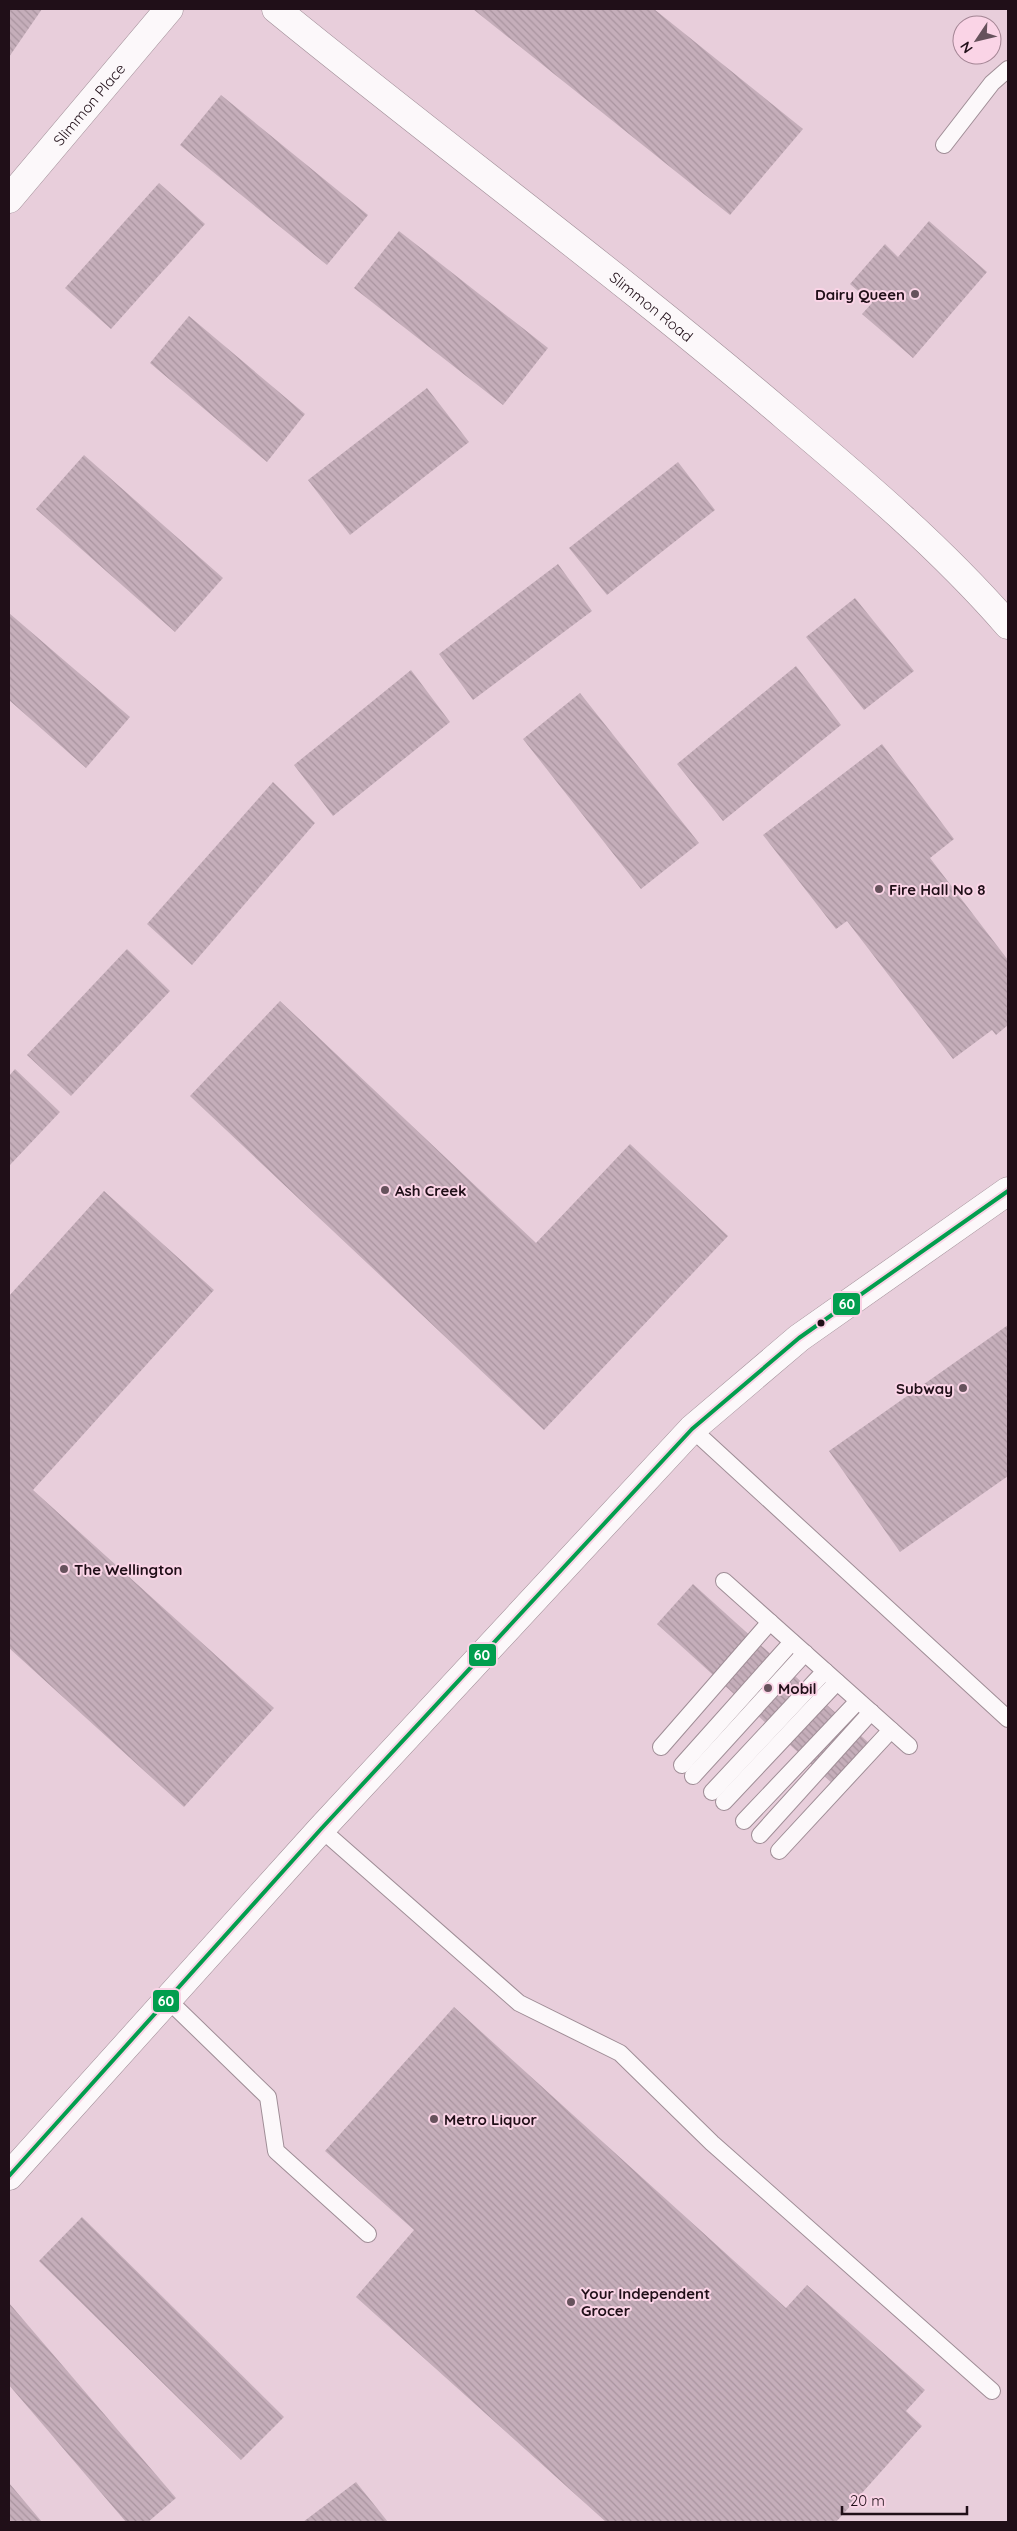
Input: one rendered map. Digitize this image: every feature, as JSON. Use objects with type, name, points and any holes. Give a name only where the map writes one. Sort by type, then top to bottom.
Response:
[{"type":"street","name":"Slimmon Place","points":[[9,199],[169,9]]},
{"type":"street","name":"Slimmon Road","points":[[276,9],[399,109],[706,349],[907,520],[980,592],[1008,625]]},
{"type":"street","points":[[9,2176],[321,1829],[692,1429],[798,1338],[1008,1191]]},
{"type":"lane","points":[[944,145],[992,83],[1008,69]]},
{"type":"lane","points":[[692,1429],[1008,1719]]},
{"type":"lane","points":[[724,1581],[909,1746]]},
{"type":"lane","points":[[661,1747],[770,1622]]},
{"type":"lane","points":[[792,1642],[688,1771],[805,1653]]},
{"type":"lane","points":[[825,1671],[718,1797],[837,1682]]},
{"type":"lane","points":[[744,1821],[858,1701]]},
{"type":"lane","points":[[760,1835],[871,1712]]},
{"type":"lane","points":[[778,1851],[891,1730]]},
{"type":"lane","points":[[321,1829],[519,2004],[620,2053],[712,2143],[992,2391]]},
{"type":"lane","points":[[167,1999],[268,2098],[276,2151],[368,2234]]},
{"type":"building","points":[[9,9],[42,9],[9,57]]},
{"type":"building","points":[[473,9],[654,9],[803,129],[730,215]]},
{"type":"building","points":[[221,95],[368,215],[327,265],[180,145]]},
{"type":"building","points":[[159,183],[205,224],[111,329],[65,288]]},
{"type":"building","name":"Dairy Queen","points":[[929,221],[987,272],[913,358],[862,314],[872,303],[850,284],[885,244],[898,257]]},
{"type":"building","points":[[399,231],[548,348],[503,405],[354,288]]},
{"type":"building","points":[[189,316],[305,414],[267,462],[150,363]]},
{"type":"building","points":[[427,388],[469,442],[350,535],[308,480]]},
{"type":"building","points":[[84,455],[223,578],[175,632],[36,509]]},
{"type":"building","points":[[678,462],[715,510],[607,595],[569,548]]},
{"type":"building","points":[[558,564],[592,611],[473,700],[439,654]]},
{"type":"building","points":[[855,598],[914,671],[864,710],[806,637]]},
{"type":"building","points":[[9,613],[130,717],[86,768],[9,700]]},
{"type":"building","points":[[796,666],[841,725],[723,821],[677,764]]},
{"type":"building","points":[[411,670],[450,722],[333,816],[294,765]]},
{"type":"building","points":[[580,693],[699,843],[641,889],[523,739]]},
{"type":"building","name":"Fire Hall No 8","points":[[882,744],[954,839],[930,858],[1008,960],[1008,1025],[996,1035],[992,1030],[953,1059],[847,921],[836,929],[763,835]]},
{"type":"building","points":[[273,782],[315,823],[192,965],[147,924]]},
{"type":"building","points":[[127,949],[170,991],[71,1096],[27,1055]]},
{"type":"building","name":"Ash Creek","points":[[280,1001],[536,1243],[630,1144],[728,1236],[544,1430],[190,1096]]},
{"type":"building","points":[[15,1069],[60,1112],[9,1166],[9,1076]]},
{"type":"building","name":"The Wellington","points":[[104,1191],[214,1290],[33,1490],[274,1708],[184,1807],[9,1648],[9,1296]]},
{"type":"building","name":"Subway","points":[[1008,1325],[1008,1476],[900,1552],[829,1451]]},
{"type":"building","name":"Mobil","points":[[693,1584],[880,1753],[843,1793],[657,1624]]},
{"type":"building","name":"Your Independent Grocer","points":[[454,2007],[786,2308],[807,2285],[925,2390],[906,2411],[922,2426],[836,2522],[606,2522],[356,2297],[414,2230],[325,2151]]},
{"type":"building","points":[[82,2217],[284,2417],[241,2460],[39,2261]]},
{"type":"building","points":[[9,2303],[176,2498],[148,2522],[126,2522],[9,2385]]},
{"type":"building","points":[[356,2482],[388,2522],[303,2522]]},
{"type":"building","points":[[9,2483],[42,2522],[9,2522]]},
{"type":"transit line","name":"60","points":[[9,2176],[321,1829],[692,1429],[799,1338],[1008,1191]]},
{"type":"place","name":"Dairy Queen","points":[[915,294]]},
{"type":"place","name":"Fire Hall No 8","points":[[879,889]]},
{"type":"place","name":"Ash Creek","points":[[385,1190]]},
{"type":"place","name":"Subway","points":[[963,1388]]},
{"type":"place","name":"The Wellington","points":[[64,1569]]},
{"type":"place","name":"Mobil","points":[[768,1688]]},
{"type":"place","name":"Metro Liquor","points":[[434,2119]]},
{"type":"place","name":"Your Independent Grocer","points":[[571,2302]]}]
